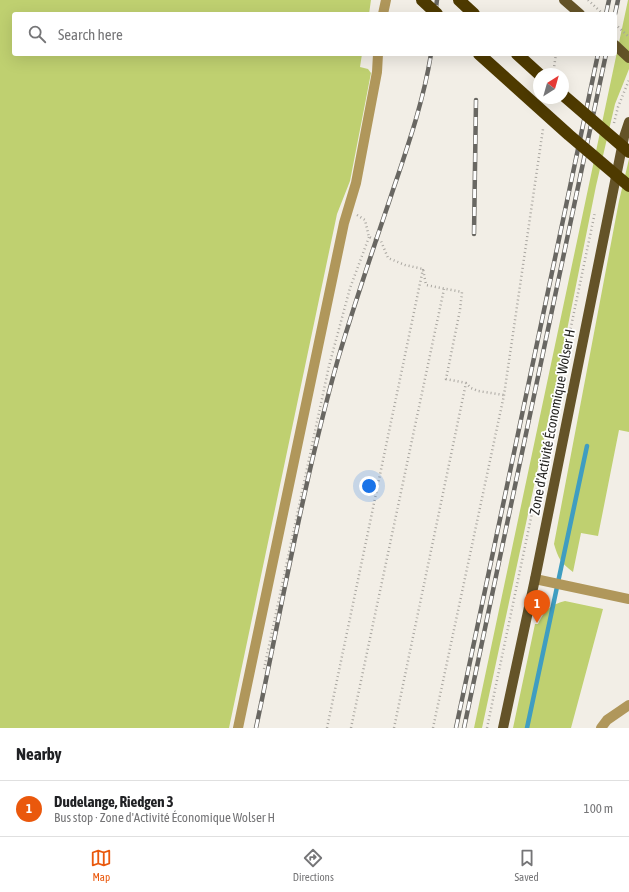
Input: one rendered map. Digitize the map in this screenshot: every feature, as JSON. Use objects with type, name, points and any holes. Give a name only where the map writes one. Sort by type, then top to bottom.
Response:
[{"type":"highway","points":[[422,0],[435,12]]},
{"type":"highway","points":[[460,0],[472,12]]},
{"type":"highway","points":[[481,56],[569,135],[629,186]]},
{"type":"highway","points":[[519,56],[533,68]]},
{"type":"highway","points":[[569,100],[629,152]]},
{"type":"main road","points":[[564,0],[578,12]]},
{"type":"main road","points":[[617,47],[629,58]]},
{"type":"main road","name":"Zone d'Activité Économique Wolser H","points":[[503,728],[535,579],[624,137],[629,122]]},
{"type":"lane","points":[[383,12],[386,0]]},
{"type":"lane","points":[[238,728],[344,223],[356,183],[377,72],[378,56]]},
{"type":"lane","points":[[535,579],[629,599]]},
{"type":"lane","points":[[607,725],[629,705]]},
{"type":"path","points":[[588,0],[601,12]]},
{"type":"path","points":[[617,26],[629,37]]},
{"type":"path","points":[[554,68],[556,56]]},
{"type":"path","points":[[613,130],[618,107],[629,80]]},
{"type":"path","points":[[433,728],[504,395],[544,127]]},
{"type":"path","points":[[487,728],[596,206]]},
{"type":"path","points":[[263,674],[329,366],[350,288],[369,237],[363,217],[348,210]]},
{"type":"path","points":[[369,237],[381,241],[388,258],[423,270]]},
{"type":"path","points":[[423,270],[426,285],[462,292],[460,310],[446,379],[466,383],[471,388],[478,391],[504,395]]},
{"type":"path","points":[[327,728],[423,270]]},
{"type":"path","points":[[351,728],[444,289]]},
{"type":"path","points":[[394,728],[466,383]]},
{"type":"green space","points":[[0,0],[371,0],[369,12],[12,12],[12,56],[362,56],[360,67],[368,69],[371,73],[350,181],[337,214],[229,728],[0,728]]},
{"type":"green space","points":[[629,0],[629,69],[615,104],[596,186],[560,365],[482,728],[474,728],[617,56]]},
{"type":"green space","points":[[629,159],[629,432],[619,430],[598,536],[581,533],[573,572],[560,560],[554,544],[619,201]]},
{"type":"green space","points":[[565,601],[603,609],[571,728],[513,728],[535,624],[538,624],[548,609],[555,604]]},
{"type":"waterway","points":[[527,728],[587,446]]},
{"type":"railway","points":[[435,12],[437,0]]},
{"type":"railway","points":[[606,12],[609,0]]},
{"type":"railway","points":[[615,12],[618,0]]},
{"type":"railway","points":[[256,728],[314,450],[350,319],[414,127],[428,73],[431,56]]},
{"type":"railway","points":[[456,728],[598,56]]},
{"type":"railway","points":[[464,728],[606,56]]},
{"type":"railway","points":[[474,234],[476,100]]},
{"type":"place","name":"Dudelange, Riedgen 3","points":[[537,623]]}]
